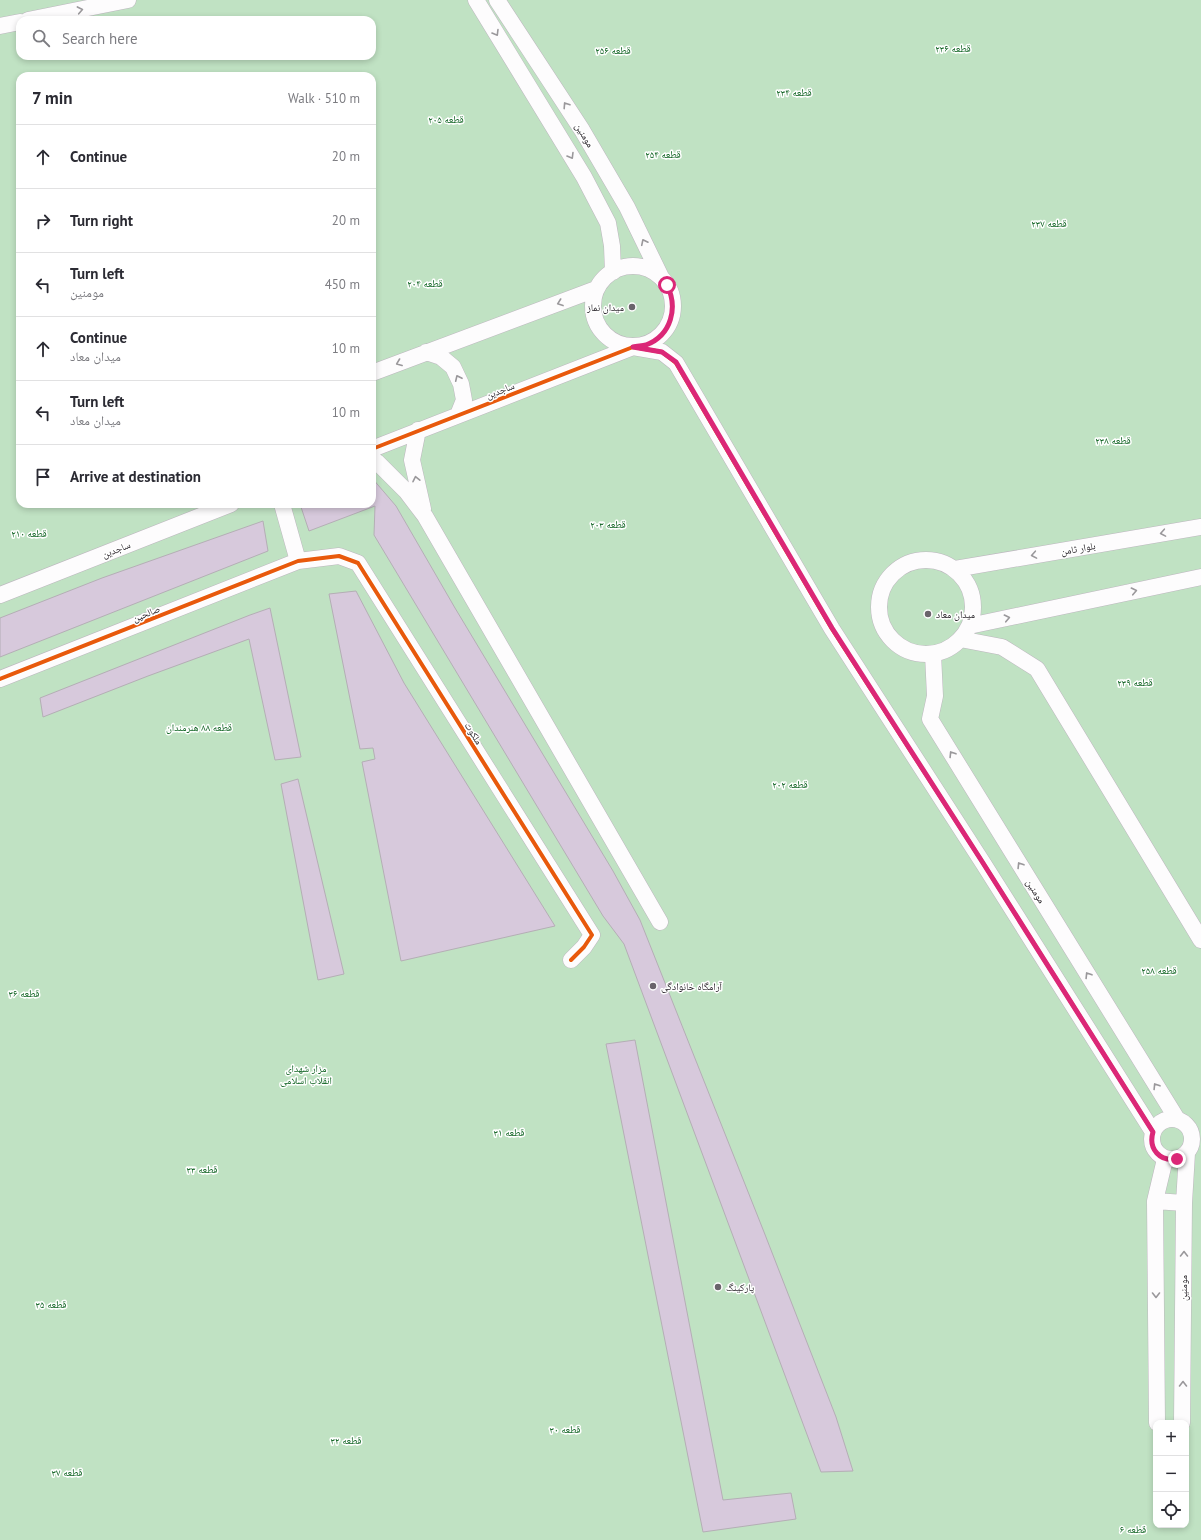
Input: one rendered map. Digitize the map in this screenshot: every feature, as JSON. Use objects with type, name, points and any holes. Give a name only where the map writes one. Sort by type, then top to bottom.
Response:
[{"type":"street","points":[[48,16],[128,0]]},
{"type":"street","points":[[476,0],[584,177],[608,223],[612,246],[613,272]]},
{"type":"street","name":"مومنین","points":[[497,0],[582,130],[626,206],[661,277]]},
{"type":"street","points":[[0,26],[16,23]]},
{"type":"street","points":[[633,347],[646,344],[657,338],[666,330],[671,318],[673,306],[671,293],[661,277],[650,270],[637,266],[625,267],[613,272],[603,279],[596,289],[593,302],[594,316],[599,328],[608,338],[620,344],[633,347],[662,352],[676,362],[832,628],[1153,1132]]},
{"type":"street","points":[[376,371],[596,289]]},
{"type":"street","name":"ساجدین","points":[[376,447],[633,347]]},
{"type":"street","points":[[426,352],[440,357],[453,367],[461,384],[464,400],[458,415]]},
{"type":"street","points":[[418,430],[412,460],[425,516]]},
{"type":"street","points":[[376,462],[406,491],[425,516],[660,922]]},
{"type":"street","name":"ساجدین","points":[[0,595],[221,508]]},
{"type":"street","points":[[283,508],[298,561]]},
{"type":"street","name":"بلوار ثامن","points":[[955,569],[1201,527]]},
{"type":"street","name":"ملکوت","points":[[298,561],[339,556],[358,563],[592,935],[584,948],[571,960]]},
{"type":"street","points":[[926,559],[941,562],[955,569],[966,581],[972,595],[973,611],[965,632],[948,648],[933,654],[917,654],[903,648],[890,639],[882,626],[878,611],[880,595],[886,581],[896,569],[910,562],[926,559]]},
{"type":"street","name":"صالحین","points":[[0,679],[298,561]]},
{"type":"street","points":[[965,632],[1201,577]]},
{"type":"street","points":[[965,632],[1002,648],[1037,669],[1201,940]]},
{"type":"street","name":"مومنین","points":[[933,654],[935,696],[930,719],[1188,1122]]},
{"type":"street","points":[[1165,1120],[1188,1122],[1193,1144],[1177,1159],[1165,1159],[1160,1156],[1153,1148],[1151,1137],[1156,1127],[1165,1120]]},
{"type":"street","name":"مومنین","points":[[1182,1420],[1184,1203],[1193,1144]]},
{"type":"street","points":[[1157,1420],[1156,1201],[1165,1159]]},
{"type":"street","points":[[1156,1201],[1184,1203]]},
{"type":"green space","points":[[0,0],[1201,0],[1201,1540],[0,1540]]},
{"type":"building","name":"آرامگاه خانوادگی","points":[[376,483],[396,506],[455,608],[613,871],[640,920],[836,1417],[853,1471],[821,1472],[624,944],[603,916],[374,535]]},
{"type":"building","name":"آرامگاه خانوادگی","points":[[301,508],[370,508],[309,531]]},
{"type":"building","points":[[263,521],[268,551],[0,657],[0,618],[102,578]]},
{"type":"building","points":[[356,591],[404,683],[555,926],[401,961],[362,762],[375,759],[373,748],[360,749],[329,594]]},
{"type":"building","points":[[270,608],[301,757],[275,760],[249,639],[43,717],[40,698]]},
{"type":"building","points":[[298,779],[344,974],[318,980],[281,784]]},
{"type":"building","points":[[635,1040],[723,1500],[791,1493],[796,1519],[703,1532],[606,1044]]},
{"type":"cycle path","points":[[376,447],[633,347],[662,352],[676,363],[832,629],[983,863],[1153,1132]]},
{"type":"cycle path","points":[[0,679],[298,561],[339,556],[358,563],[592,935],[584,947],[571,960]]},
{"type":"place","name":"میدان نماز","points":[[632,307]]},
{"type":"place","name":"میدان معاد","points":[[928,614]]},
{"type":"place","name":"آرامگاه خانوادگی","points":[[653,986]]},
{"type":"place","name":"پارکینگ","points":[[718,1287]]},
{"type":"route","points":[[667,285],[671,293],[673,306],[671,318],[666,330],[657,338],[646,344],[633,347],[662,352],[676,362],[832,628],[1153,1132],[1151,1137],[1153,1148],[1165,1159],[1177,1159]]},
{"type":"park label","name":"قطعه ۲۳۶","points":[[953,48]]},
{"type":"park label","name":"قطعه ۲۵۶","points":[[613,50]]},
{"type":"park label","name":"قطعه ۲۳۴","points":[[794,92]]},
{"type":"park label","name":"قطعه ۲۰۵","points":[[446,119]]},
{"type":"park label","name":"قطعه ۲۵۴","points":[[663,154]]},
{"type":"park label","name":"قطعه ۲۳۷","points":[[1049,223]]},
{"type":"park label","name":"قطعه ۲۰۴","points":[[425,283]]},
{"type":"park label","name":"قطعه ۲۳۸","points":[[1113,440]]},
{"type":"park label","name":"قطعه ۲۰۳","points":[[608,524]]},
{"type":"park label","name":"قطعه ۲۱۰","points":[[29,533]]},
{"type":"park label","name":"قطعه ۲۳۹","points":[[1135,682]]},
{"type":"park label","name":"قطعه ۸۸ هنرمندان","points":[[199,727]]},
{"type":"park label","name":"قطعه ۲۰۲","points":[[790,784]]},
{"type":"park label","name":"قطعه ۲۵۸","points":[[1159,970]]},
{"type":"park label","name":"قطعه ۳۶","points":[[24,993]]},
{"type":"park label","name":"مزار شهدای انقلاب اسلامی","points":[[306,1074]]},
{"type":"park label","name":"قطعه ۳۱","points":[[509,1132]]},
{"type":"park label","name":"قطعه ۳۳","points":[[202,1169]]},
{"type":"park label","name":"قطعه ۳۵","points":[[51,1304]]},
{"type":"park label","name":"قطعه ۳۰","points":[[565,1429]]},
{"type":"park label","name":"قطعه ۳۲","points":[[346,1440]]},
{"type":"park label","name":"قطعه ۳۷","points":[[67,1472]]},
{"type":"park label","name":"قطعه ۶","points":[[1133,1529]]}]
